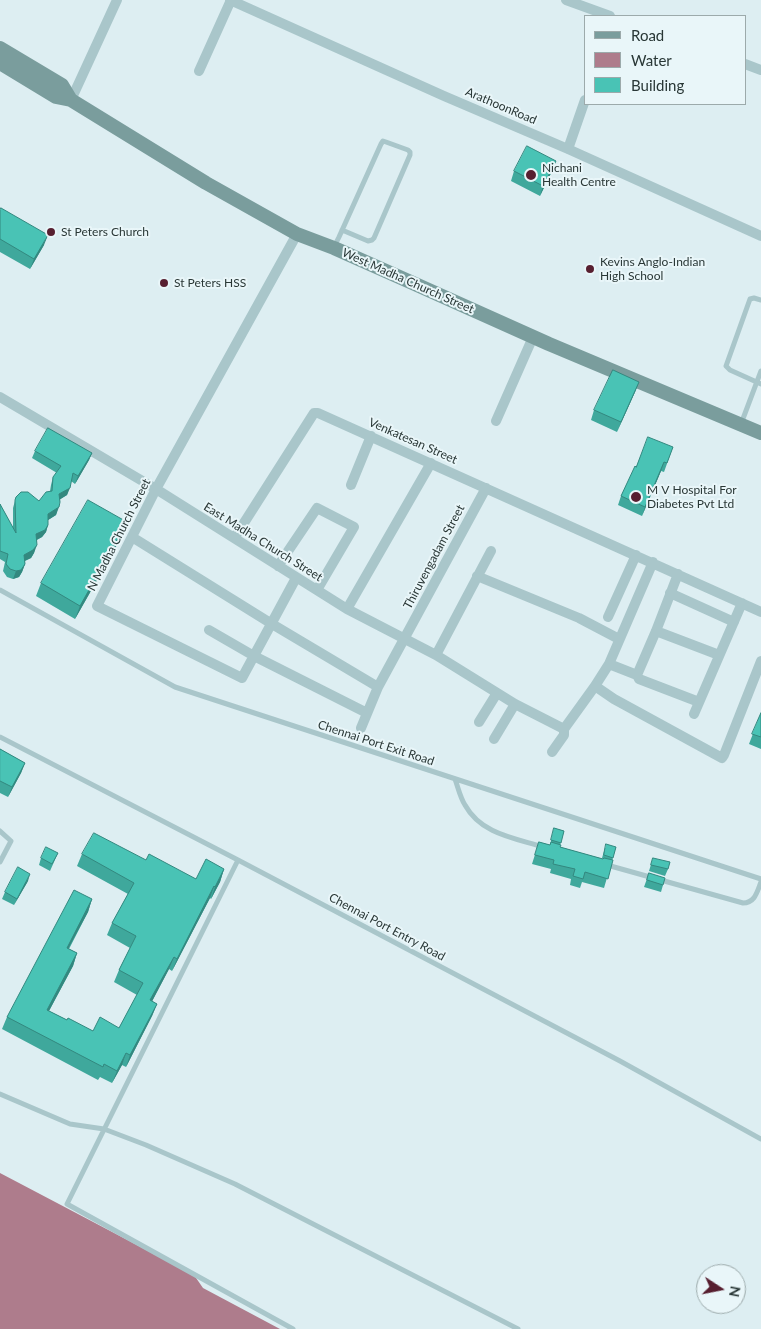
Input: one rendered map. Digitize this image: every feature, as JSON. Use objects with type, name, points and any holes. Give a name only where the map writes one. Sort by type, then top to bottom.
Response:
[{"type":"main road","name":"West Madha Church Street","points":[[0,48],[37,78],[56,97],[71,100],[206,182],[298,234],[334,248],[533,337],[761,433]]},
{"type":"main road","name":"West Madha Church Street","points":[[0,63],[37,78]]},
{"type":"street","points":[[71,100],[117,0]]},
{"type":"street","points":[[199,72],[231,0]]},
{"type":"street","name":"ArathoonRoad","points":[[231,0],[444,96],[568,148],[761,236]]},
{"type":"street","points":[[566,0],[607,15]]},
{"type":"street","points":[[746,64],[761,70]]},
{"type":"street","points":[[568,148],[584,103]]},
{"type":"street","name":"N Madha Church Street","points":[[296,578],[242,678],[97,606],[156,489],[298,234]]},
{"type":"street","points":[[496,421],[533,337]]},
{"type":"street","name":"East Madha Church Street","points":[[0,397],[156,489],[347,609],[405,638],[515,704],[564,729]]},
{"type":"street","name":"Venkatesan Street","points":[[235,538],[314,413],[318,413],[761,612]]},
{"type":"street","points":[[351,485],[371,436]]},
{"type":"street","points":[[347,609],[431,463]]},
{"type":"street","name":"Thiruvengadam Street","points":[[361,728],[378,687],[486,488]]},
{"type":"street","points":[[278,566],[317,508],[354,527],[317,590]]},
{"type":"street","points":[[132,538],[378,687]]},
{"type":"street","points":[[436,656],[491,552]]},
{"type":"street","points":[[608,617],[636,555]]},
{"type":"street","points":[[552,752],[564,735],[564,729],[609,664],[653,562]]},
{"type":"street","points":[[637,675],[678,574]]},
{"type":"street","points":[[477,576],[579,618],[619,638]]},
{"type":"street","points":[[670,593],[734,622]]},
{"type":"street","points":[[694,714],[742,603]]},
{"type":"street","points":[[209,630],[254,656],[367,713]]},
{"type":"street","points":[[656,631],[719,656]]},
{"type":"street","points":[[595,686],[614,699],[722,758],[761,661]]},
{"type":"street","points":[[609,664],[637,675],[639,679],[699,702]]},
{"type":"street","points":[[479,722],[497,693]]},
{"type":"street","points":[[494,740],[515,704]]},
{"type":"lane","points":[[334,248],[342,230],[381,144],[383,141],[408,150],[410,155],[374,238],[368,241],[342,230]]},
{"type":"lane","points":[[759,383],[730,370],[726,366],[750,299],[761,300]]},
{"type":"lane","points":[[741,425],[759,383],[761,371]]},
{"type":"lane","name":"Chennai Port Exit Road","points":[[0,590],[175,687],[761,881]]},
{"type":"lane","name":"Chennai Port Entry Road","points":[[0,737],[620,1060],[761,1139]]},
{"type":"lane","points":[[454,779],[464,804],[485,826],[495,832],[546,847]]},
{"type":"lane","points":[[0,831],[11,841],[0,862]]},
{"type":"lane","points":[[238,860],[67,1204],[293,1329]]},
{"type":"lane","points":[[602,863],[743,903],[749,903],[753,900],[761,881]]},
{"type":"lane","points":[[0,1094],[70,1124],[104,1128],[235,1184],[518,1329]]},
{"type":"water","points":[[0,1173],[194,1275],[203,1288],[280,1329],[0,1329]]},
{"type":"building","points":[[527,146],[556,161],[543,186],[514,171]]},
{"type":"building","points":[[1,208],[48,235],[34,259],[0,239]]},
{"type":"building","points":[[613,370],[639,382],[621,422],[594,410]]},
{"type":"building","points":[[48,428],[92,453],[78,476],[73,473],[70,488],[59,494],[59,507],[48,514],[48,525],[45,530],[36,534],[37,545],[33,550],[24,555],[25,564],[21,570],[16,571],[10,569],[6,564],[8,554],[0,551],[0,504],[16,533],[16,497],[21,492],[28,492],[39,501],[46,492],[52,491],[53,477],[61,466],[35,451]]},
{"type":"building","points":[[648,437],[673,447],[667,463],[664,462],[645,507],[621,496],[636,467]]},
{"type":"building","points":[[88,500],[127,522],[80,606],[41,583]]},
{"type":"building","points":[[761,713],[761,737],[752,734]]},
{"type":"building","points":[[0,749],[25,763],[12,787],[0,781]]},
{"type":"building","points":[[554,828],[564,831],[561,843],[551,840]]},
{"type":"building","points":[[94,833],[146,860],[149,854],[196,879],[206,859],[224,869],[177,959],[174,957],[150,1000],[157,1004],[130,1055],[126,1053],[117,1071],[104,1064],[103,1067],[7,1017],[74,890],[92,899],[67,948],[77,953],[47,1010],[93,1031],[100,1017],[119,1028],[143,983],[119,970],[136,936],[112,923],[134,883],[82,854]]},
{"type":"building","points":[[539,842],[550,845],[551,842],[561,845],[560,847],[613,860],[608,879],[585,872],[583,879],[573,876],[575,869],[553,864],[554,860],[535,855]]},
{"type":"building","points":[[606,844],[616,847],[613,858],[604,855]]},
{"type":"building","points":[[46,847],[58,853],[52,864],[41,858]]},
{"type":"building","points":[[653,858],[670,862],[668,869],[651,865]]},
{"type":"building","points":[[18,867],[30,874],[17,899],[5,892]]},
{"type":"building","points":[[649,873],[665,878],[663,885],[647,880]]},
{"type":"place","name":"Nichani Health Centre","points":[[531,175]]},
{"type":"place","name":"St Peters Church","points":[[51,232]]},
{"type":"place","name":"Kevins Anglo-Indian High School","points":[[590,269]]},
{"type":"place","name":"St Peters HSS","points":[[164,283]]},
{"type":"place","name":"M V Hospital For Diabetes Pvt Ltd","points":[[636,497]]}]
